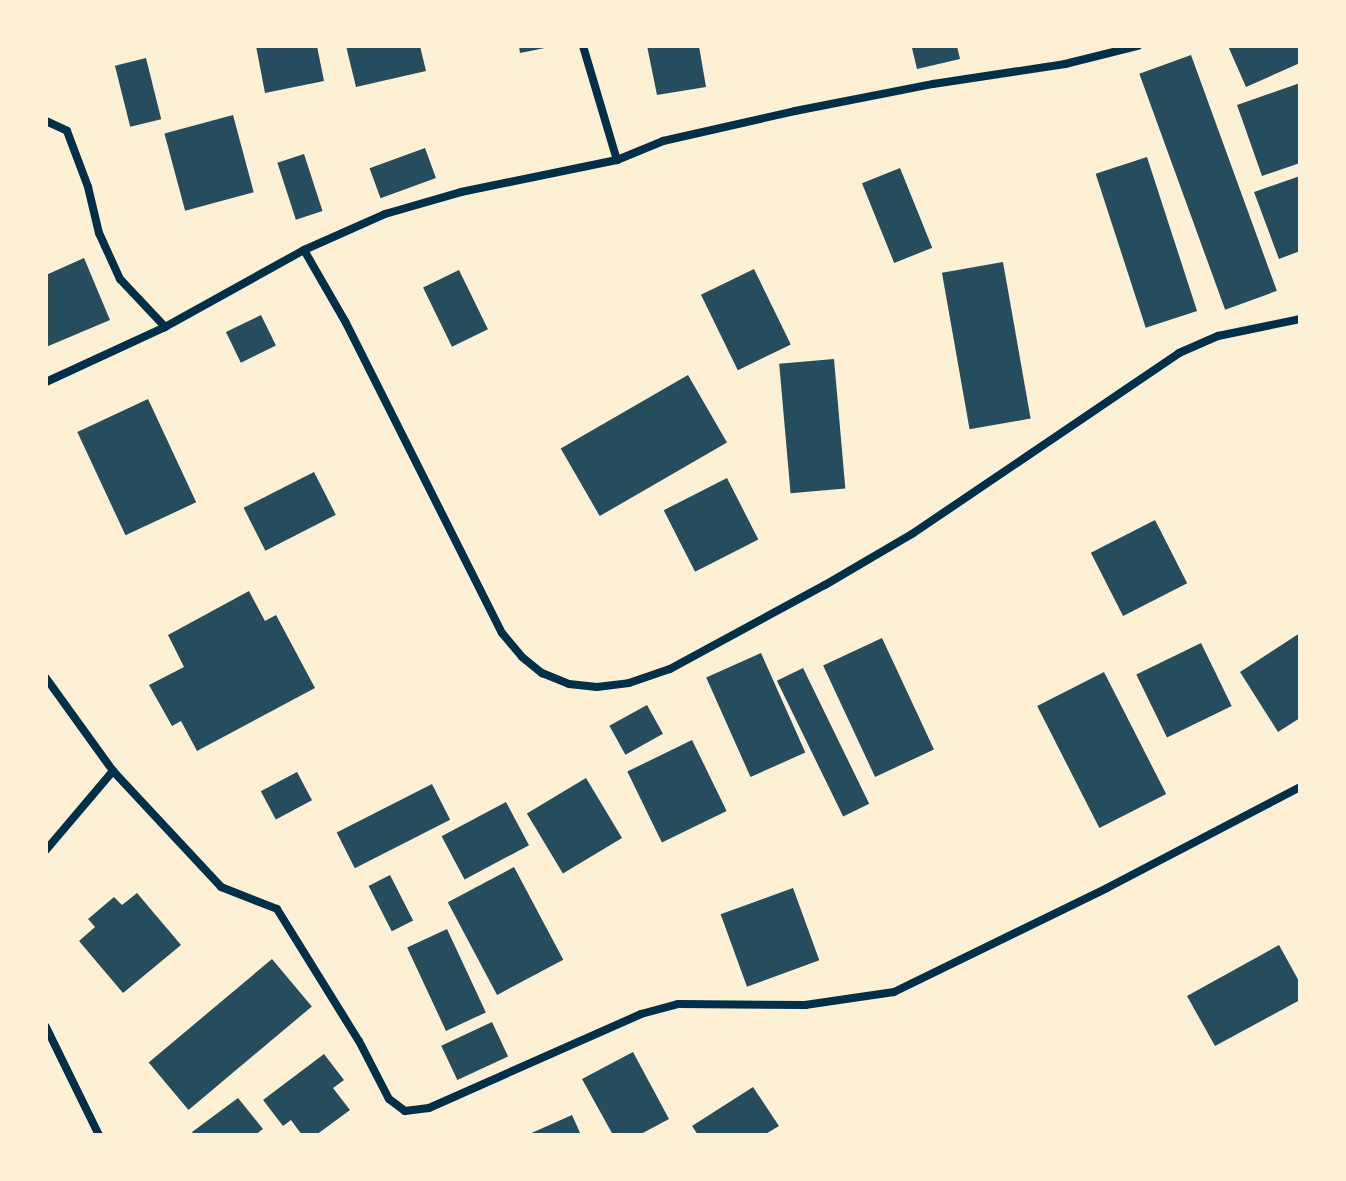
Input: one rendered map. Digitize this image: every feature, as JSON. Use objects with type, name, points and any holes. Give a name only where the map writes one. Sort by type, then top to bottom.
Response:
[{"type":"street","points":[[583,46],[617,160]]},
{"type":"street","points":[[46,382],[165,327],[304,250],[385,214],[461,192],[617,160],[663,141],[795,111],[933,84],[1065,64],[1138,46]]},
{"type":"street","points":[[46,121],[67,131],[88,187],[99,233],[120,279],[165,327]]},
{"type":"street","points":[[304,250],[346,323],[502,633],[522,657],[542,673],[569,684],[597,687],[629,683],[670,669],[812,593],[912,534],[1179,353],[1218,336],[1300,319]]},
{"type":"street","points":[[46,678],[113,771],[221,887],[277,909],[359,1041],[389,1099],[405,1111],[429,1108],[641,1014],[678,1004],[805,1005],[894,992],[1107,888],[1300,787]]},
{"type":"street","points":[[46,850],[113,771]]},
{"type":"street","points":[[46,1027],[99,1135]]},
{"type":"building","points":[[256,46],[317,46],[324,81],[265,93]]},
{"type":"building","points":[[346,46],[420,46],[426,71],[356,87]]},
{"type":"building","points":[[519,46],[550,46],[550,47],[520,53]]},
{"type":"building","points":[[647,46],[699,46],[706,87],[657,95]]},
{"type":"building","points":[[957,46],[960,59],[917,69],[912,48]]},
{"type":"building","points":[[1228,46],[1300,46],[1300,63],[1246,87]]},
{"type":"building","points":[[1191,55],[1277,291],[1225,310],[1139,74]]},
{"type":"building","points":[[146,58],[161,119],[130,127],[115,66]]},
{"type":"building","points":[[1300,83],[1300,163],[1262,176],[1237,105]]},
{"type":"building","points":[[233,115],[254,192],[185,211],[164,133]]},
{"type":"building","points":[[425,148],[436,178],[381,198],[370,168]]},
{"type":"building","points":[[304,154],[323,211],[296,220],[277,163]]},
{"type":"building","points":[[1147,157],[1197,311],[1146,328],[1096,174]]},
{"type":"building","points":[[900,168],[932,248],[894,263],[862,183]]},
{"type":"building","points":[[1300,176],[1300,251],[1279,259],[1254,192]]},
{"type":"building","points":[[84,258],[110,320],[46,347],[46,275]]},
{"type":"building","points":[[1003,262],[1031,419],[970,429],[942,273]]},
{"type":"building","points":[[754,269],[791,344],[738,370],[701,295]]},
{"type":"building","points":[[459,270],[488,329],[452,347],[423,288]]},
{"type":"building","points":[[261,315],[276,346],[241,363],[226,332]]},
{"type":"building","points":[[834,359],[845,489],[791,493],[779,364]]},
{"type":"building","points":[[688,375],[727,443],[600,516],[561,448]]},
{"type":"building","points":[[148,399],[196,502],[125,535],[77,432]]},
{"type":"building","points":[[314,472],[336,515],[265,551],[244,508]]},
{"type":"building","points":[[727,478],[758,539],[695,572],[664,510]]},
{"type":"building","points":[[1155,520],[1187,583],[1123,616],[1091,553]]},
{"type":"building","points":[[249,591],[265,621],[276,615],[315,688],[197,751],[181,721],[172,726],[149,685],[184,667],[168,635]]},
{"type":"building","points":[[1300,633],[1300,718],[1278,732],[1240,672]]},
{"type":"building","points":[[882,638],[934,749],[875,777],[823,665]]},
{"type":"building","points":[[1201,643],[1232,706],[1167,737],[1136,675]]},
{"type":"building","points":[[761,653],[805,753],[751,777],[706,677]]},
{"type":"building","points":[[803,668],[869,804],[843,816],[777,681]]},
{"type":"building","points":[[1104,672],[1166,794],[1099,828],[1037,706]]},
{"type":"building","points":[[647,705],[663,734],[625,755],[609,726]]},
{"type":"building","points":[[692,740],[727,811],[662,843],[627,772]]},
{"type":"building","points":[[297,772],[312,800],[276,820],[261,791]]},
{"type":"building","points":[[586,778],[622,838],[563,874],[527,814]]},
{"type":"building","points":[[432,784],[450,820],[355,868],[337,833]]},
{"type":"building","points":[[506,802],[529,845],[465,880],[442,836]]},
{"type":"building","points":[[514,867],[563,960],[497,995],[448,902]]},
{"type":"building","points":[[390,875],[413,920],[392,931],[369,886]]},
{"type":"building","points":[[793,888],[819,960],[747,987],[721,914]]},
{"type":"building","points":[[137,893],[181,945],[123,993],[79,941],[95,927],[88,919],[114,897],[122,905]]},
{"type":"building","points":[[447,929],[486,1012],[446,1031],[407,948]]},
{"type":"building","points":[[1279,945],[1300,983],[1300,1000],[1215,1046],[1187,996]]},
{"type":"building","points":[[272,959],[312,1006],[189,1110],[149,1062]]},
{"type":"building","points":[[492,1022],[508,1056],[457,1080],[441,1046]]},
{"type":"building","points":[[633,1052],[669,1119],[639,1135],[613,1135],[582,1079]]},
{"type":"building","points":[[324,1054],[344,1080],[333,1088],[350,1110],[316,1135],[302,1135],[291,1120],[283,1126],[263,1100]]},
{"type":"building","points":[[753,1087],[779,1126],[764,1135],[698,1135],[692,1126]]},
{"type":"building","points":[[238,1098],[263,1129],[255,1135],[194,1135],[192,1132]]},
{"type":"building","points":[[572,1115],[581,1135],[527,1135]]}]
